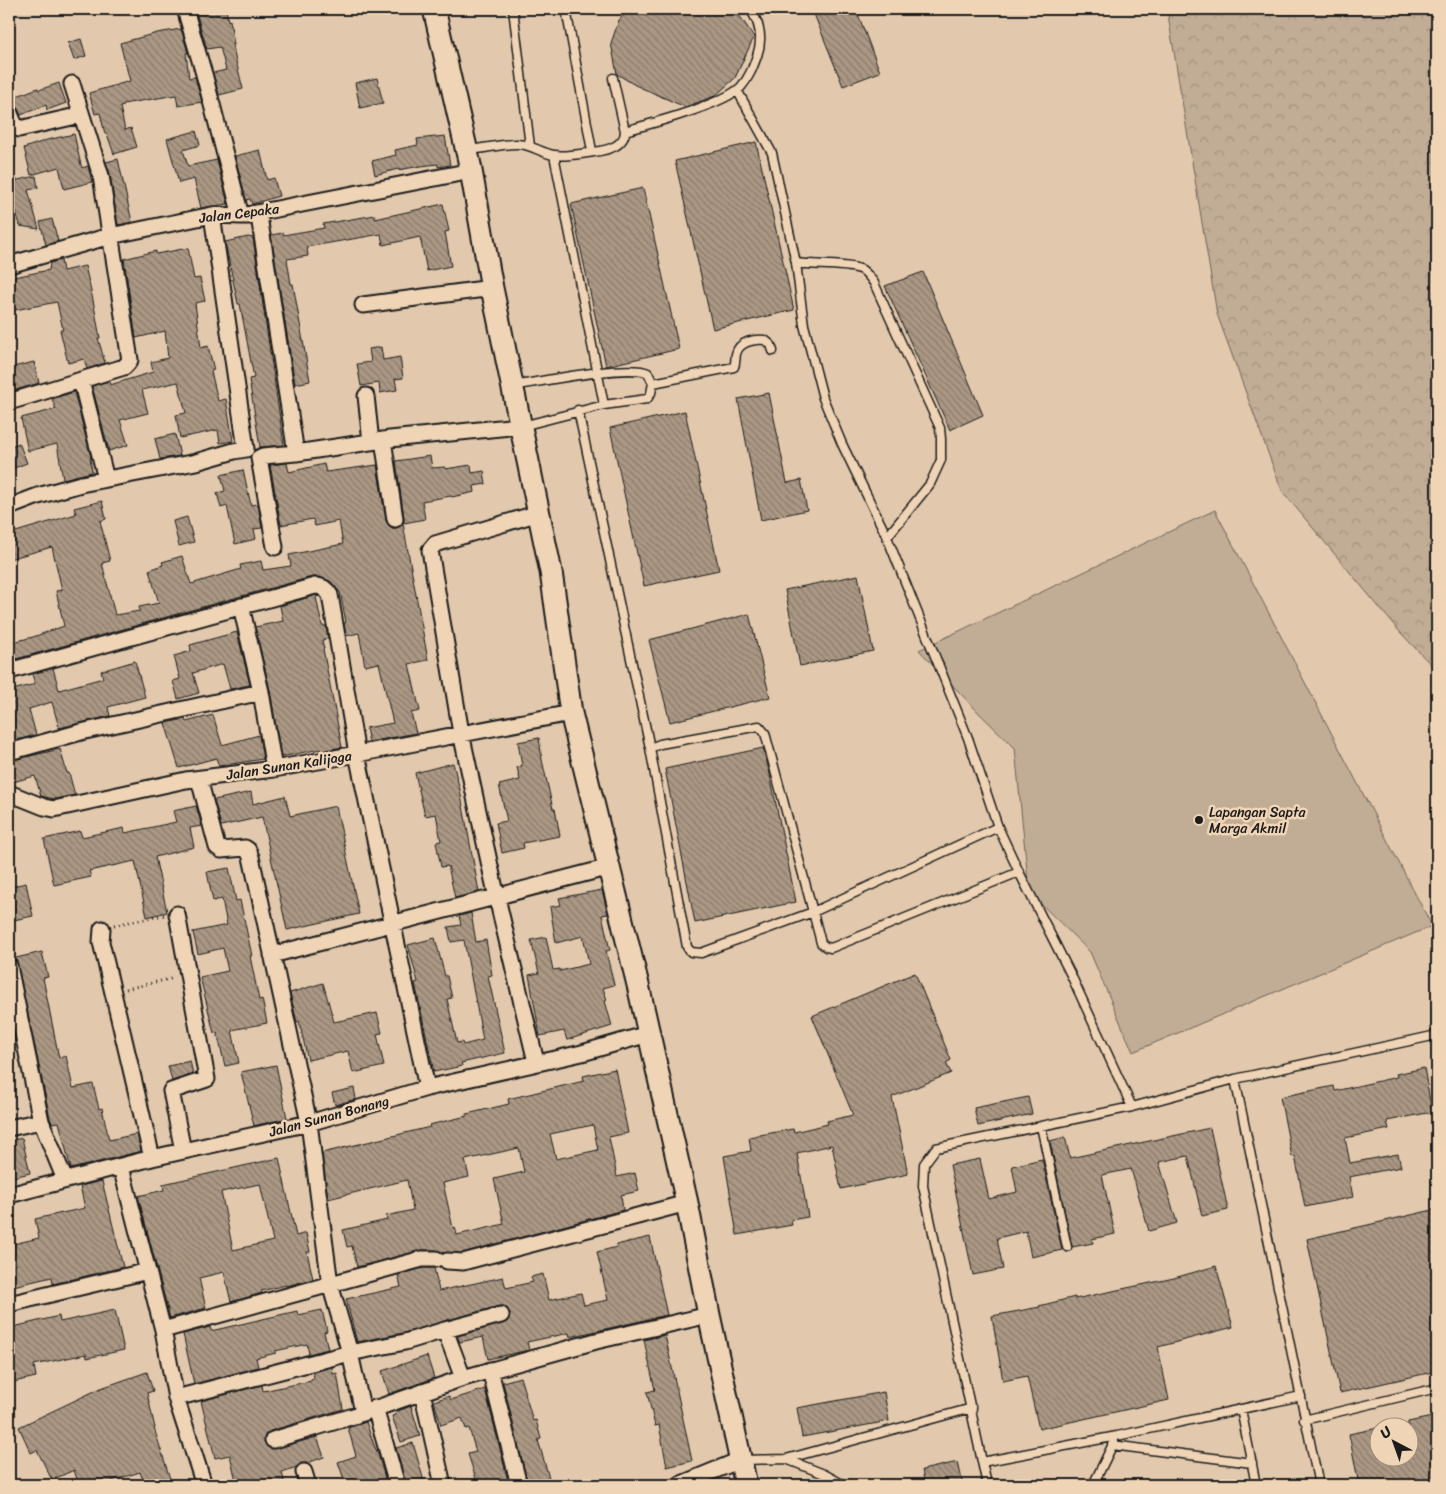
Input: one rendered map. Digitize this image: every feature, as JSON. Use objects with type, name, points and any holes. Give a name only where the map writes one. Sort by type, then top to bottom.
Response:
[{"type":"main road","points":[[434,9],[467,150],[511,386],[551,572],[571,713],[638,985],[687,1203],[746,1485]]},
{"type":"street","points":[[185,9],[241,216],[259,216],[296,453]]},
{"type":"street","points":[[9,402],[124,367],[130,360],[101,176],[72,84]]},
{"type":"street","points":[[9,111],[16,128],[19,129],[82,115]]},
{"type":"street","name":"Jalan Cepaka","points":[[9,265],[110,236],[212,215],[241,216],[471,171]]},
{"type":"street","points":[[9,507],[38,496],[106,479],[196,462],[246,449],[212,215]]},
{"type":"street","points":[[363,305],[492,288]]},
{"type":"street","points":[[81,380],[106,479]]},
{"type":"street","points":[[366,396],[396,519]]},
{"type":"street","points":[[275,547],[259,458],[263,456],[377,441],[520,426]]},
{"type":"street","points":[[536,1062],[497,898],[461,733],[430,550],[435,544],[539,514]]},
{"type":"street","points":[[9,671],[315,586],[323,587],[330,595],[357,754],[427,1088]]},
{"type":"street","points":[[241,606],[261,692],[274,769]]},
{"type":"street","points":[[9,752],[81,732],[261,692]]},
{"type":"street","name":"Jalan Sunan Kalijaga","points":[[9,793],[54,809],[199,778],[274,769],[571,713]]},
{"type":"street","points":[[199,778],[217,847],[221,850],[245,848],[250,853],[309,1123],[330,1284],[350,1353],[397,1485]]},
{"type":"street","points":[[272,955],[497,898],[610,867]]},
{"type":"street","points":[[177,914],[207,1079],[171,1091],[184,1151]]},
{"type":"street","points":[[102,930],[101,942],[152,1158]]},
{"type":"street","points":[[9,966],[41,1121],[65,1180]]},
{"type":"street","name":"Jalan Sunan Bonang","points":[[9,1195],[152,1158],[309,1123],[427,1088],[582,1053],[648,1034]]},
{"type":"street","points":[[9,1128],[41,1121]]},
{"type":"street","points":[[121,1167],[163,1330],[176,1398],[204,1485]]},
{"type":"street","points":[[163,1330],[422,1259],[463,1262],[687,1203]]},
{"type":"street","points":[[9,1304],[148,1271]]},
{"type":"street","points":[[176,1398],[350,1353],[381,1348],[502,1315]]},
{"type":"street","points":[[273,1440],[490,1370],[596,1341],[709,1315]]},
{"type":"street","points":[[445,1330],[463,1378]]},
{"type":"street","points":[[490,1370],[519,1485]]},
{"type":"street","points":[[422,1392],[443,1485]]},
{"type":"street","points":[[679,1485],[740,1460]]},
{"type":"lane","points":[[513,9],[530,146]]},
{"type":"lane","points":[[566,9],[592,151]]},
{"type":"lane","points":[[625,131],[716,102],[737,90],[746,80],[759,52],[761,32],[750,9]]},
{"type":"lane","points":[[467,150],[518,144],[530,146],[554,155],[565,156],[611,148],[621,142],[625,136],[612,78]]},
{"type":"lane","points":[[737,90],[772,153],[796,264],[804,325],[823,398],[842,444],[887,537],[968,738],[998,827],[1071,975],[1132,1106]]},
{"type":"lane","points":[[554,155],[604,405]]},
{"type":"lane","points":[[796,264],[829,265],[860,269],[870,277],[940,428],[941,460],[930,484],[887,537]]},
{"type":"lane","points":[[653,383],[734,367],[739,348],[750,341],[765,340],[771,345],[773,351]]},
{"type":"lane","points":[[511,386],[598,372],[643,370],[648,373],[653,383],[651,393],[647,399],[578,410],[520,426]]},
{"type":"lane","points":[[578,410],[650,748],[687,948],[691,952],[701,953],[814,912],[998,827]]},
{"type":"lane","points":[[650,748],[660,744],[759,726],[763,730],[822,943],[826,947],[831,948],[1019,872]]},
{"type":"lane","points":[[987,1485],[923,1186],[924,1164],[936,1148],[1132,1106],[1236,1079],[1437,1035]]},
{"type":"lane","points":[[1236,1079],[1301,1396],[1304,1420],[1319,1485]]},
{"type":"lane","points":[[1041,1126],[1067,1247]]},
{"type":"lane","points":[[1304,1420],[1437,1388]]},
{"type":"lane","points":[[982,1462],[1117,1436],[1301,1396]]},
{"type":"lane","points":[[740,1460],[786,1459],[972,1408]]},
{"type":"lane","points":[[1241,1409],[1256,1485]]},
{"type":"lane","points":[[1092,1485],[1117,1436]]},
{"type":"lane","points":[[1112,1445],[1252,1463]]},
{"type":"lane","points":[[786,1459],[824,1474],[844,1485]]},
{"type":"path","points":[[102,930],[174,912],[177,914]]},
{"type":"path","points":[[113,992],[188,975]]},
{"type":"green space","points":[[1167,9],[1437,9],[1437,671],[1399,631],[1282,491],[1217,314]]},
{"type":"green space","name":"Lapangan Sapta Marga Akmil","points":[[1215,510],[1432,926],[1133,1052],[1090,952],[1029,892],[1015,748],[919,650]]},
{"type":"building","points":[[195,9],[226,9],[228,21],[230,20],[234,45],[232,45],[243,89],[219,95],[213,73],[226,70],[220,47],[207,49]]},
{"type":"building","points":[[630,9],[735,9],[754,37],[735,78],[715,96],[685,107],[635,85],[617,74],[611,43],[619,20]]},
{"type":"building","points":[[812,9],[856,9],[880,72],[843,86]]},
{"type":"building","points":[[181,29],[188,53],[186,53],[189,78],[195,77],[202,102],[178,106],[176,95],[123,104],[124,106],[120,107],[125,130],[131,128],[137,147],[114,154],[107,134],[105,134],[100,113],[95,114],[89,93],[130,81],[120,43]]},
{"type":"building","points":[[81,39],[86,56],[74,60],[68,43]]},
{"type":"building","points":[[377,78],[383,103],[360,108],[355,83]]},
{"type":"building","points":[[59,83],[66,103],[47,110],[46,105],[21,115],[15,104],[9,102],[9,99],[38,88],[39,90]]},
{"type":"building","points":[[196,131],[200,145],[183,150],[188,166],[217,160],[228,204],[201,208],[194,179],[179,183],[167,139]]},
{"type":"building","points":[[74,134],[82,168],[88,166],[92,182],[64,189],[59,167],[31,175],[24,148],[47,140]]},
{"type":"building","points":[[445,136],[450,165],[438,167],[438,164],[398,169],[375,175],[372,161],[396,155],[395,150],[418,145],[417,139]]},
{"type":"building","points":[[756,142],[794,310],[713,329],[675,161]]},
{"type":"building","points":[[260,150],[267,180],[274,178],[279,196],[252,204],[250,199],[246,200],[235,156]]},
{"type":"building","points":[[118,159],[132,222],[118,225],[110,174],[106,162]]},
{"type":"building","points":[[36,176],[38,188],[28,190],[39,229],[20,226],[9,185],[9,182]]},
{"type":"building","points":[[643,188],[679,349],[606,366],[571,204]]},
{"type":"building","points":[[443,204],[449,231],[445,232],[451,266],[427,271],[420,237],[383,245],[381,234],[307,247],[308,256],[287,259],[310,381],[295,384],[271,235],[283,233],[283,235],[324,228],[323,224],[375,215],[375,219]]},
{"type":"building","points":[[52,219],[58,241],[46,245],[40,222]]},
{"type":"building","points":[[248,237],[253,238],[284,445],[260,447],[249,379],[254,378],[240,304],[238,304],[225,242]]},
{"type":"building","points":[[188,248],[194,279],[200,278],[205,301],[195,303],[201,348],[208,346],[214,370],[211,371],[218,401],[226,399],[233,441],[220,443],[218,430],[180,438],[176,415],[186,413],[178,382],[142,390],[148,413],[120,420],[128,445],[109,451],[92,386],[109,381],[110,385],[153,372],[151,362],[168,358],[165,331],[136,338],[124,259],[156,251],[156,254]]},
{"type":"building","points":[[61,260],[63,271],[85,266],[100,338],[98,338],[105,363],[87,369],[84,359],[68,363],[60,330],[63,330],[57,302],[9,311],[9,278],[49,270],[50,263]]},
{"type":"building","points":[[923,272],[983,415],[950,430],[885,286]]},
{"type":"building","points":[[381,347],[383,360],[400,357],[403,378],[395,379],[397,390],[380,393],[379,383],[361,386],[357,364],[371,362],[369,349]]},
{"type":"building","points":[[34,362],[39,383],[9,392],[9,368]]},
{"type":"building","points":[[74,392],[91,457],[92,472],[63,479],[57,444],[28,451],[21,418],[56,409],[52,399]]},
{"type":"building","points":[[769,393],[787,483],[801,480],[807,510],[761,520],[738,399]]},
{"type":"building","points":[[685,411],[719,570],[644,586],[610,428]]},
{"type":"building","points":[[175,434],[180,456],[160,459],[155,439]]},
{"type":"building","points":[[19,443],[27,463],[9,470],[9,447]]},
{"type":"building","points":[[430,456],[432,468],[445,467],[445,469],[471,465],[472,473],[484,471],[486,484],[474,486],[475,492],[422,501],[425,519],[404,523],[396,461]]},
{"type":"building","points":[[287,463],[289,472],[324,464],[326,472],[377,465],[386,521],[392,528],[397,528],[403,524],[428,660],[409,664],[420,711],[411,713],[416,733],[369,742],[366,728],[393,723],[379,663],[365,666],[359,633],[346,636],[344,623],[346,622],[340,592],[330,581],[319,577],[312,577],[238,597],[9,661],[9,643],[64,626],[56,591],[62,590],[52,547],[9,559],[9,534],[76,514],[74,508],[102,501],[106,519],[100,521],[110,561],[102,563],[115,615],[140,611],[139,607],[159,603],[149,570],[163,565],[162,562],[182,556],[191,584],[241,569],[240,565],[261,561],[263,570],[291,566],[289,555],[343,544],[339,521],[315,526],[313,519],[281,525],[270,465]]},
{"type":"building","points":[[243,470],[251,505],[258,504],[262,528],[254,529],[256,539],[235,544],[227,506],[221,508],[217,493],[225,491],[221,475]]},
{"type":"building","points":[[187,517],[194,542],[179,546],[173,521]]},
{"type":"building","points":[[858,575],[873,651],[800,666],[785,590]]},
{"type":"building","points":[[316,595],[319,596],[316,597],[322,626],[326,626],[328,639],[322,640],[323,649],[342,747],[321,751],[320,749],[281,757],[270,690],[255,627],[283,621],[280,606]]},
{"type":"building","points":[[749,614],[770,697],[670,722],[649,640]]},
{"type":"building","points":[[237,632],[250,685],[230,689],[223,664],[193,673],[199,693],[178,699],[173,681],[180,679],[174,656],[191,651],[190,645]]},
{"type":"building","points":[[135,661],[145,697],[108,707],[110,716],[59,728],[52,702],[29,709],[36,735],[9,742],[9,691],[35,684],[32,674],[53,668],[59,690],[103,678],[101,671]]},
{"type":"building","points":[[213,715],[222,745],[259,735],[263,759],[219,766],[216,758],[179,768],[165,723],[185,719],[186,722]]},
{"type":"building","points":[[539,738],[542,760],[560,836],[523,843],[524,848],[502,853],[496,823],[507,821],[499,785],[520,780],[517,767],[522,766],[518,742]]},
{"type":"building","points":[[763,748],[796,902],[695,923],[665,769]]},
{"type":"building","points":[[60,749],[75,795],[54,799],[41,796],[35,776],[9,783],[9,761]]},
{"type":"building","points":[[453,763],[460,790],[479,892],[455,898],[448,866],[441,867],[436,842],[441,841],[436,814],[425,816],[415,773]]},
{"type":"building","points":[[251,792],[253,804],[285,796],[290,816],[336,806],[359,914],[287,930],[262,817],[221,826],[214,800]]},
{"type":"building","points":[[196,806],[202,826],[190,828],[194,847],[155,857],[167,912],[147,917],[135,861],[89,871],[91,877],[54,885],[44,839],[80,831],[82,837],[124,828],[125,833],[176,822],[173,811]]},
{"type":"building","points":[[229,868],[236,901],[240,900],[259,1000],[262,999],[267,1023],[232,1030],[239,1063],[225,1066],[217,1032],[214,1033],[200,977],[228,971],[223,948],[198,954],[193,932],[227,925],[222,899],[213,901],[207,872]]},
{"type":"building","points":[[26,883],[33,916],[9,921],[9,887]]},
{"type":"building","points":[[602,890],[608,914],[602,915],[610,950],[606,951],[614,985],[603,988],[612,1026],[567,1040],[564,1031],[540,1036],[529,975],[539,973],[531,940],[546,937],[553,970],[560,969],[560,971],[589,964],[583,936],[556,943],[550,907],[561,905],[559,898]]},
{"type":"building","points":[[471,913],[476,942],[486,940],[492,975],[488,976],[505,1053],[461,1063],[462,1066],[434,1072],[415,983],[418,982],[408,945],[435,938],[452,998],[447,999],[457,1043],[462,1042],[463,1045],[483,1040],[464,940],[451,942],[448,927],[461,925],[459,916]]},
{"type":"building","points":[[42,952],[48,977],[43,978],[59,1058],[66,1056],[73,1088],[93,1084],[99,1109],[102,1108],[109,1140],[137,1134],[141,1151],[71,1169],[59,1122],[52,1123],[50,1118],[16,958]]},
{"type":"building","points":[[915,973],[951,1060],[946,1063],[951,1073],[892,1097],[908,1174],[841,1189],[832,1145],[797,1153],[808,1217],[791,1220],[792,1225],[737,1235],[724,1156],[751,1151],[749,1137],[793,1129],[794,1132],[828,1124],[827,1121],[853,1115],[812,1016]]},
{"type":"building","points":[[323,983],[334,1022],[377,1013],[382,1033],[377,1034],[384,1066],[353,1073],[348,1051],[308,1060],[290,993]]},
{"type":"building","points":[[190,1061],[193,1074],[172,1081],[168,1066]]},
{"type":"building","points":[[276,1065],[287,1118],[254,1126],[241,1072]]},
{"type":"building","points":[[1424,1068],[1432,1112],[1387,1121],[1389,1129],[1345,1138],[1350,1163],[1398,1154],[1401,1167],[1349,1177],[1353,1197],[1305,1207],[1295,1156],[1292,1157],[1280,1097],[1334,1086],[1335,1091],[1397,1077],[1396,1074]]},
{"type":"building","points":[[615,1069],[628,1133],[609,1137],[617,1177],[635,1173],[639,1191],[621,1195],[623,1210],[462,1253],[422,1250],[357,1267],[352,1246],[347,1247],[343,1230],[387,1220],[386,1216],[413,1210],[407,1180],[328,1199],[322,1153],[430,1127],[429,1125],[509,1104],[508,1099],[584,1081],[583,1076]],"holes":[[[593,1125],[598,1150],[556,1159],[550,1134]],[[519,1148],[524,1172],[494,1179],[504,1224],[457,1235],[455,1227],[453,1228],[443,1183],[469,1177],[465,1160]]]},
{"type":"building","points":[[354,1088],[356,1099],[335,1105],[332,1093]]},
{"type":"building","points":[[1028,1097],[1032,1114],[978,1126],[974,1108]]},
{"type":"building","points":[[1210,1128],[1228,1210],[1202,1216],[1188,1156],[1159,1162],[1177,1223],[1149,1231],[1131,1169],[1102,1175],[1115,1234],[1092,1239],[1093,1243],[1072,1247],[1050,1141],[1065,1137],[1070,1158]]},
{"type":"building","points":[[22,1138],[30,1173],[9,1178],[9,1141]]},
{"type":"building","points":[[279,1158],[296,1236],[306,1233],[310,1252],[307,1252],[313,1279],[261,1291],[262,1293],[231,1302],[224,1272],[199,1278],[206,1308],[170,1318],[138,1196],[164,1190],[163,1184]],"holes":[[[260,1184],[273,1241],[233,1250],[221,1192]]]},
{"type":"building","points":[[980,1159],[989,1199],[1017,1192],[1012,1166],[1042,1159],[1062,1250],[1031,1257],[1026,1231],[997,1238],[1003,1269],[973,1275],[950,1165]]},
{"type":"building","points":[[102,1181],[123,1267],[53,1284],[52,1277],[9,1287],[9,1245],[39,1238],[35,1219],[85,1208],[80,1186]]},
{"type":"building","points":[[1437,1209],[1437,1371],[1340,1393],[1307,1239]]},
{"type":"building","points":[[650,1237],[667,1315],[570,1337],[569,1333],[527,1342],[529,1350],[488,1359],[483,1337],[460,1342],[457,1336],[507,1322],[510,1313],[504,1306],[403,1333],[357,1342],[346,1299],[401,1287],[398,1275],[423,1268],[434,1268],[439,1291],[503,1277],[506,1288],[533,1282],[531,1277],[543,1274],[549,1300],[581,1293],[584,1305],[608,1300],[597,1252],[617,1247],[616,1245]]},
{"type":"building","points":[[1216,1266],[1233,1327],[1158,1347],[1169,1400],[1039,1429],[1027,1376],[1003,1381],[992,1316],[1040,1307],[1075,1297],[1075,1299],[1174,1278]]},
{"type":"building","points":[[115,1310],[124,1350],[87,1358],[86,1354],[34,1365],[36,1377],[9,1383],[9,1328],[59,1316],[60,1322]]},
{"type":"building","points":[[322,1310],[327,1331],[324,1332],[328,1349],[309,1354],[307,1344],[275,1351],[276,1353],[256,1358],[258,1367],[194,1384],[183,1334],[210,1327],[211,1331],[297,1311],[298,1315]]},
{"type":"building","points":[[665,1335],[692,1461],[667,1467],[659,1425],[655,1426],[647,1392],[655,1390],[644,1340]]},
{"type":"building","points":[[427,1356],[434,1378],[389,1394],[382,1371]]},
{"type":"building","points":[[332,1367],[333,1374],[337,1373],[343,1409],[270,1431],[264,1438],[267,1447],[275,1449],[317,1437],[324,1457],[307,1463],[301,1463],[297,1467],[282,1472],[285,1485],[237,1485],[230,1455],[215,1458],[201,1401],[262,1385],[263,1391],[311,1381],[314,1378],[313,1372]]},
{"type":"building","points":[[147,1372],[153,1391],[147,1393],[154,1428],[172,1485],[145,1485],[140,1472],[99,1485],[79,1485],[74,1470],[52,1480],[37,1450],[31,1453],[19,1427],[101,1388]]},
{"type":"building","points":[[520,1377],[533,1421],[536,1420],[541,1439],[538,1440],[551,1485],[528,1485],[503,1382]]},
{"type":"building","points":[[485,1389],[509,1485],[478,1485],[468,1454],[476,1452],[469,1428],[466,1429],[462,1418],[441,1425],[434,1401],[449,1396],[451,1400]]},
{"type":"building","points":[[884,1392],[889,1421],[802,1437],[797,1408]]},
{"type":"building","points":[[411,1406],[420,1436],[401,1442],[392,1416],[396,1415],[395,1412]]},
{"type":"building","points":[[1437,1416],[1437,1485],[1359,1485],[1349,1434],[1368,1430],[1368,1466],[1418,1466],[1418,1420]]},
{"type":"building","points":[[366,1422],[387,1485],[346,1485],[338,1462],[356,1456],[348,1428]]},
{"type":"building","points":[[413,1443],[425,1485],[406,1485],[396,1448]]},
{"type":"building","points":[[958,1462],[963,1485],[925,1485],[922,1470]]},
{"type":"place","name":"Lapangan Sapta Marga Akmil","points":[[1199,820]]}]
